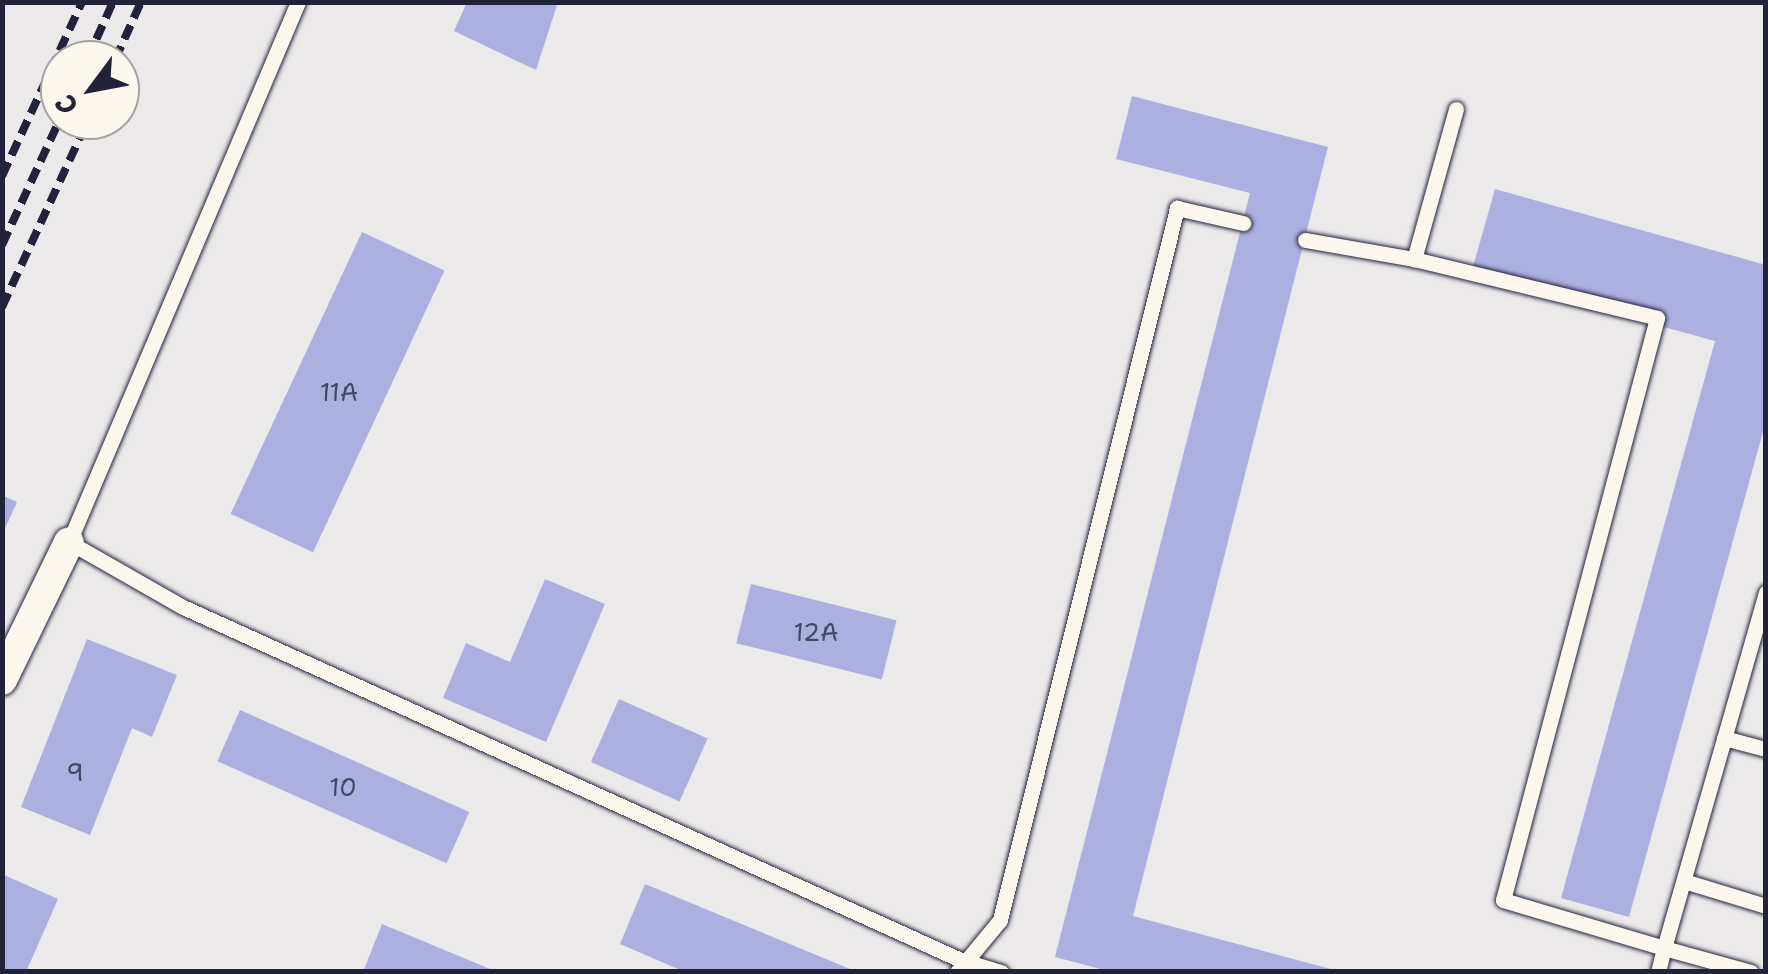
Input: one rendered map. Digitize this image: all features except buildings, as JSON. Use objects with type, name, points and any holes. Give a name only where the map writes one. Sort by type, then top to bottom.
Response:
[{"type":"street","points":[[2,680],[69,542]]},
{"type":"lane","points":[[298,2],[69,542],[183,607],[958,966],[1000,972]]},
{"type":"lane","points":[[1414,259],[1456,110]]},
{"type":"lane","points":[[958,966],[1000,920],[1177,208],[1243,223]]},
{"type":"lane","points":[[1305,240],[1414,259],[1658,318],[1503,900],[1751,972]]},
{"type":"lane","points":[[1658,972],[1766,592]]},
{"type":"lane","points":[[1724,738],[1766,749]]},
{"type":"lane","points":[[1684,881],[1766,906]]},
{"type":"railway","points":[[2,176],[82,2]]},
{"type":"railway","points":[[96,40],[113,2]]},
{"type":"railway","points":[[124,40],[141,2]]},
{"type":"railway","points":[[2,245],[50,140]]},
{"type":"railway","points":[[2,307],[79,140]]}]
